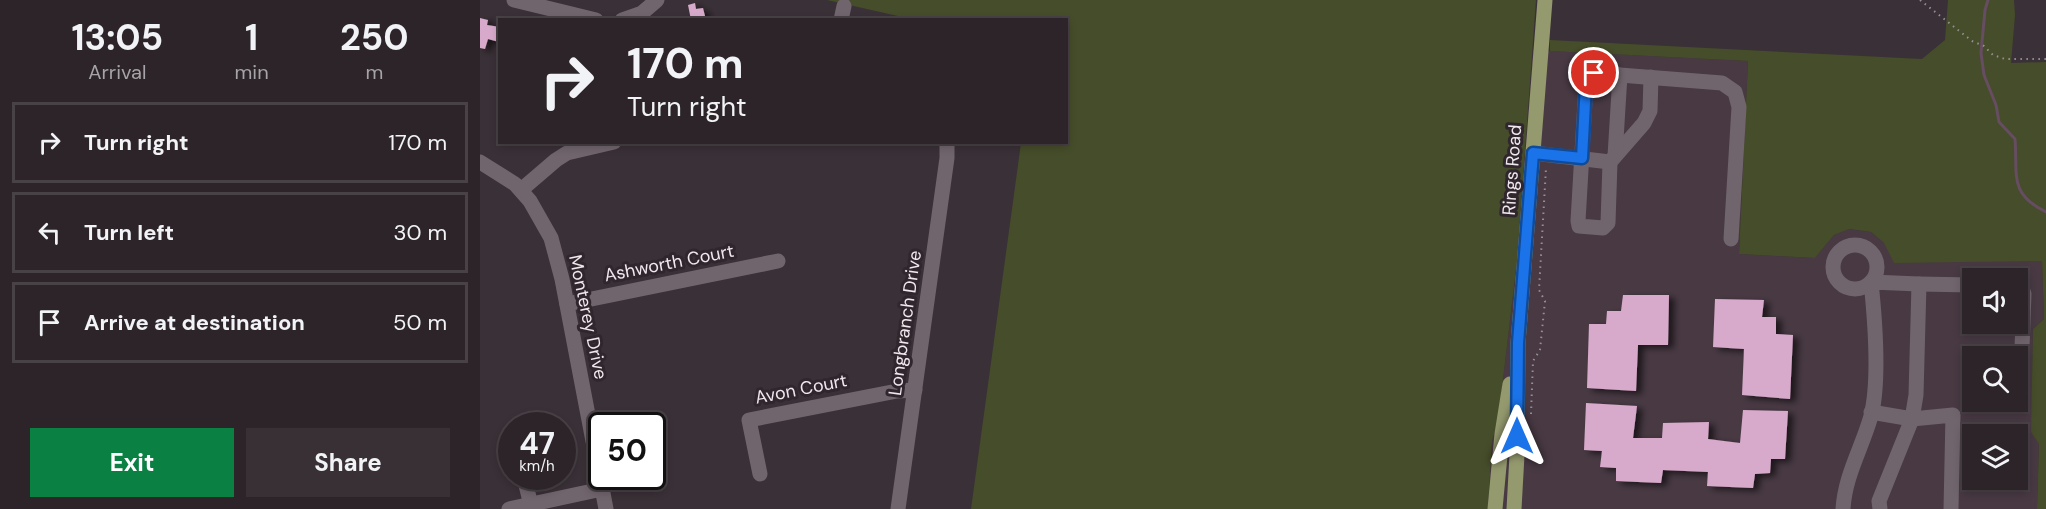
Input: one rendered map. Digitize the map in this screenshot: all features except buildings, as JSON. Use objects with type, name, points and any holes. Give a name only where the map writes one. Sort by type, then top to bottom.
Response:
[{"type":"main road","name":"Rings Road","points":[[1495,509],[1502,434],[1518,343],[1540,154],[1545,0]]},
{"type":"main road","name":"Rings Road","points":[[1514,509],[1518,343]]},
{"type":"street","points":[[514,0],[588,18]]},
{"type":"street","points":[[628,18],[642,13],[654,4]]},
{"type":"street","points":[[1620,75],[1608,223],[1603,228],[1579,226],[1586,84],[1594,73],[1651,77],[1722,83],[1735,92],[1739,107],[1731,239]]},
{"type":"street","points":[[1612,159],[1644,123],[1650,111],[1651,77]]},
{"type":"street","points":[[521,190],[567,153],[605,144]]},
{"type":"street","name":"Longbranch Drive","points":[[898,509],[947,158],[946,144]]},
{"type":"street","points":[[1540,154],[1612,159]]},
{"type":"street","name":"Monterey Drive","points":[[480,162],[500,173],[521,190],[542,219],[559,265],[588,412]]},
{"type":"street","name":"Ashworth Court","points":[[567,304],[778,261]]},
{"type":"street","points":[[1843,509],[1844,492],[1871,412],[1874,393],[1875,323],[1871,282],[1962,285]]},
{"type":"street","points":[[1880,509],[1880,501],[1912,419],[1916,395],[1919,284]]},
{"type":"street","name":"Avon Court","points":[[760,474],[749,420],[878,394],[915,390]]},
{"type":"street","points":[[1871,412],[1912,419],[1953,415],[1951,509]]},
{"type":"street","points":[[527,490],[531,507]]},
{"type":"street","points":[[509,509],[531,507],[599,490]]},
{"type":"street","name":"Monterey Drive","points":[[603,490],[606,509]]},
{"type":"path","points":[[1920,0],[1993,55],[2005,59],[2046,59]]},
{"type":"path","points":[[1530,419],[1533,406],[1533,361],[1540,350],[1545,301],[1539,290],[1540,154]]},
{"type":"shaded area","points":[[1533,50],[1748,61],[1739,254],[1815,258],[1834,235],[1848,229],[1871,232],[1884,243],[2012,261],[2042,261],[2044,319],[2033,329],[2032,432],[2039,444],[2037,509],[1488,509],[1492,441],[1498,422],[1517,261]]},
{"type":"green space","points":[[827,0],[1536,0],[1517,261],[1498,422],[1492,441],[1488,509],[971,509],[1021,144],[1068,144],[1068,18],[907,18]]},
{"type":"green space","points":[[1948,0],[2014,0],[2011,63],[2046,62],[2046,509],[2037,509],[2039,444],[2031,432],[2033,329],[2044,319],[2042,261],[1894,263],[1884,243],[1871,232],[1849,229],[1834,235],[1815,258],[1739,254],[1748,61],[1550,51],[1550,40],[1922,59],[1945,40]]},
{"type":"waterway","points":[[1988,0],[1981,53],[1984,75],[1996,105],[1999,122],[2015,139],[2016,173],[2020,190],[2034,205],[2046,212]]},
{"type":"route","points":[[1517,436],[1518,343],[1533,153],[1582,158],[1586,84],[1594,73]]}]
